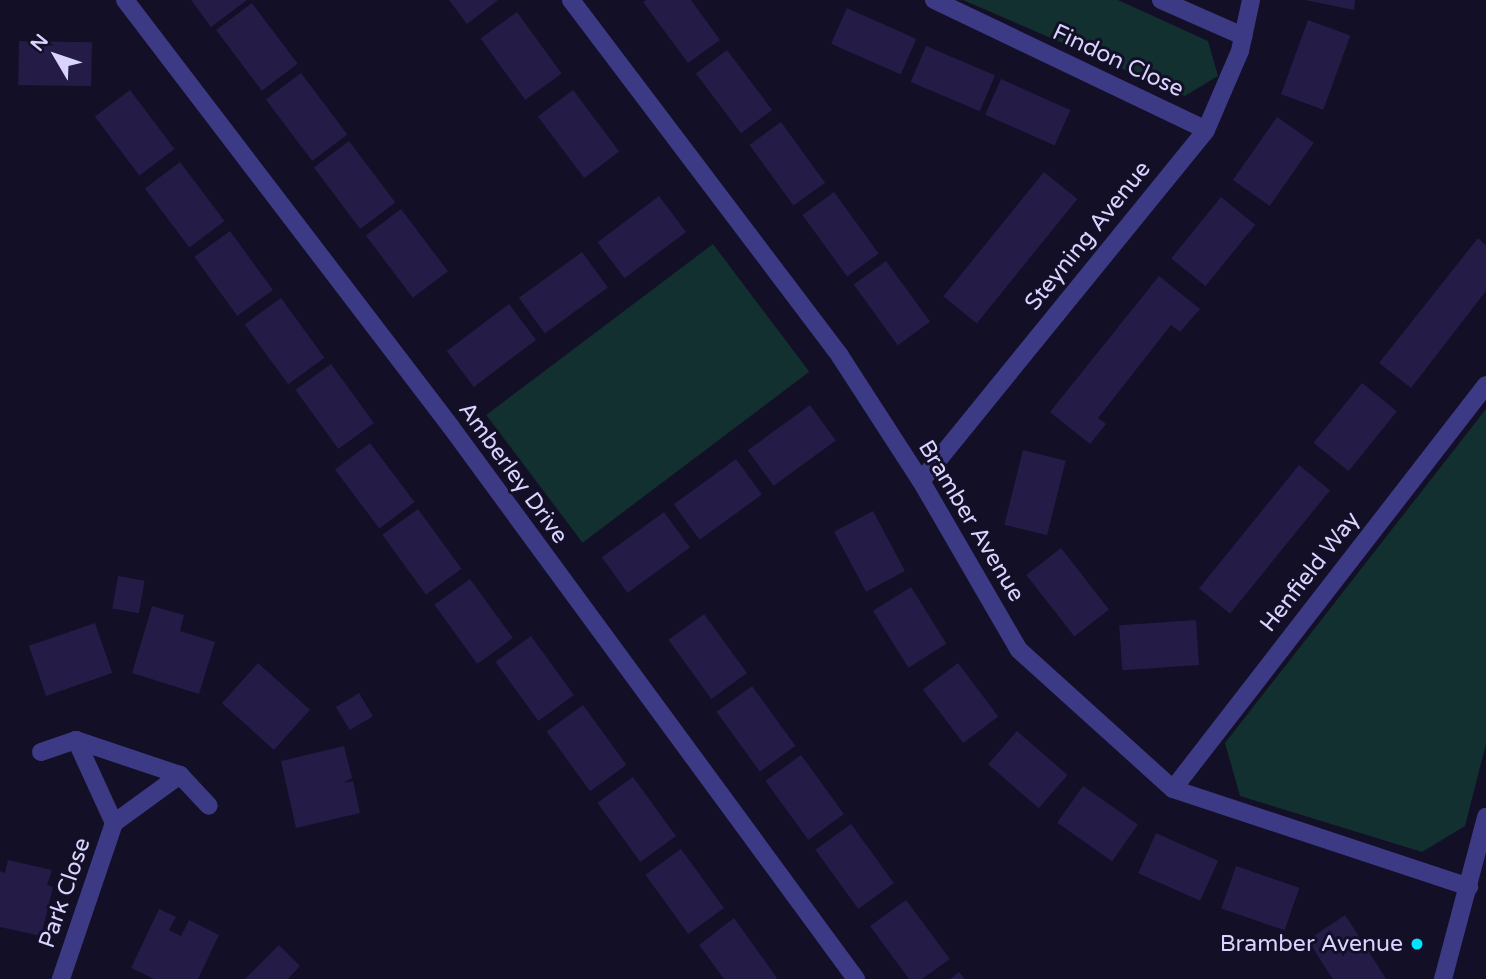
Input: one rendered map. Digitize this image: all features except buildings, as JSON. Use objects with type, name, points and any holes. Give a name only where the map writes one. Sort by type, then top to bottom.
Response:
[{"type":"street","name":"Amberley Drive","points":[[125,0],[451,427],[856,979]]},
{"type":"street","name":"Bramber Avenue","points":[[570,0],[840,356],[921,481],[1018,650],[1173,789],[1468,887]]},
{"type":"street","name":"Findon Close","points":[[934,0],[1206,130]]},
{"type":"street","points":[[1161,0],[1243,36]]},
{"type":"street","name":"Steyning Avenue","points":[[921,481],[1206,130],[1243,36],[1251,0]]},
{"type":"street","name":"Henfield Way","points":[[1173,789],[1486,385]]},
{"type":"street","points":[[41,752],[76,740],[180,775],[209,806]]},
{"type":"street","name":"Park Close","points":[[76,740],[114,823]]},
{"type":"street","name":"Park Close","points":[[61,979],[114,823],[180,775]]},
{"type":"street","points":[[1443,979],[1486,817]]},
{"type":"green space","points":[[963,0],[1118,0],[1208,41],[1218,76],[1185,96]]},
{"type":"green space","points":[[713,244],[809,372],[582,543],[486,415]]},
{"type":"green space","points":[[1486,409],[1486,744],[1465,826],[1422,852],[1240,796],[1225,743]]},
{"type":"place","name":"Bramber Avenue","points":[[1417,944]]}]
